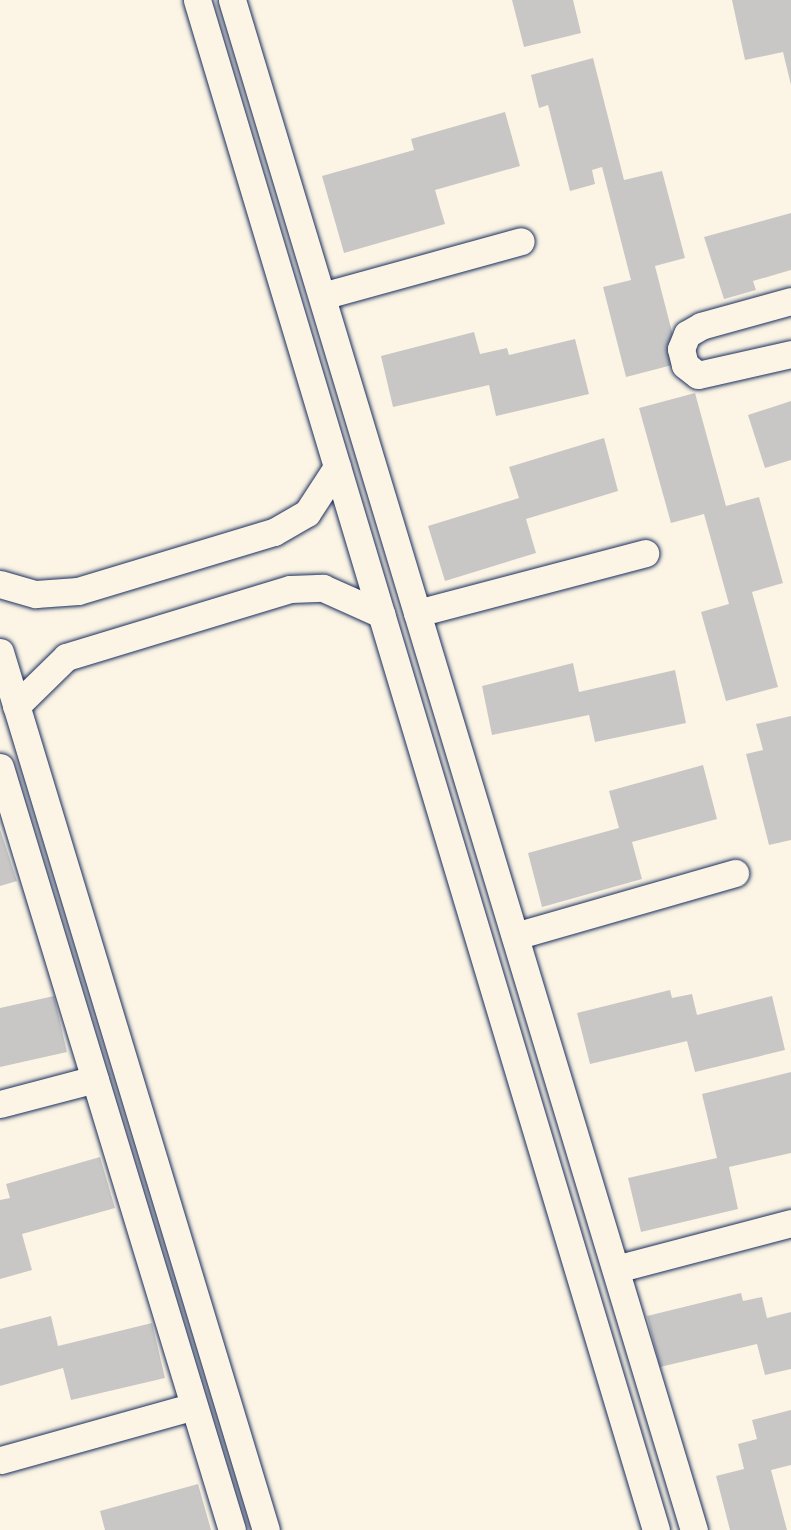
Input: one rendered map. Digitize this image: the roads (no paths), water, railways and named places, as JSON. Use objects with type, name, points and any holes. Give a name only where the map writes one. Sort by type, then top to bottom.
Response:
[{"type":"street","points":[[197,0],[656,1530]]},
{"type":"street","points":[[232,0],[694,1530]]},
{"type":"street","points":[[322,296],[521,241]]},
{"type":"street","points":[[791,301],[701,326],[687,334],[681,349],[685,365],[698,375],[791,354]]},
{"type":"street","points":[[0,584],[36,594],[78,591],[274,532],[307,513],[337,467]]},
{"type":"street","points":[[417,613],[645,553]]},
{"type":"street","points":[[16,706],[66,657],[290,589],[323,588],[381,614]]},
{"type":"street","points":[[0,652],[266,1530]]},
{"type":"street","points":[[0,767],[232,1530]]},
{"type":"street","points":[[515,936],[735,873]]},
{"type":"street","points":[[0,1104],[95,1079]]},
{"type":"street","points":[[615,1269],[791,1223]]},
{"type":"street","points":[[1,1460],[194,1406]]}]
